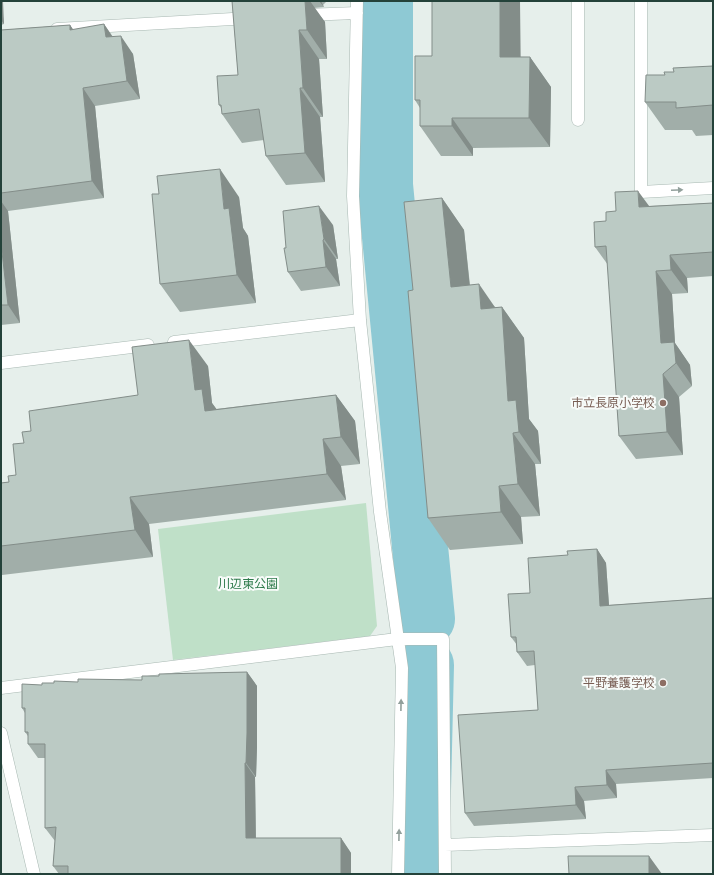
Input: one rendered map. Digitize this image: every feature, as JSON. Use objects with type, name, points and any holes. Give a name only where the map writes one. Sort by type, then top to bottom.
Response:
[{"type":"street","points":[[578,1],[578,120]]},
{"type":"street","points":[[641,1],[641,192],[713,188]]},
{"type":"street","points":[[294,16],[357,7],[353,196],[360,320],[380,512],[402,668],[398,874]]},
{"type":"street","points":[[48,29],[262,18]]},
{"type":"street","points":[[1,363],[360,320]]},
{"type":"street","points":[[1,688],[398,639],[444,639],[445,874]]},
{"type":"street","points":[[1,733],[34,874]]},
{"type":"street","points":[[445,845],[713,835]]},
{"type":"green space","name":"川辺東公園","points":[[366,503],[377,626],[370,636],[173,660],[158,529]]},
{"type":"building","points":[[232,1],[305,1],[307,30],[299,30],[303,88],[300,88],[305,153],[266,156],[259,109],[222,114],[221,105],[219,105],[217,76],[238,75]]},
{"type":"building","points":[[432,1],[500,1],[500,57],[530,57],[529,118],[452,118],[452,126],[420,126],[420,100],[415,100],[415,56],[432,56]]},
{"type":"building","points":[[104,24],[106,37],[121,36],[127,81],[83,88],[92,181],[1,193],[1,30],[70,25],[70,30]]},
{"type":"building","points":[[713,66],[713,105],[676,108],[676,102],[645,102],[646,75],[665,75],[664,72],[674,72],[673,68]]},
{"type":"building","points":[[220,169],[224,209],[229,208],[237,275],[160,284],[152,194],[159,194],[157,176]]},
{"type":"building","points":[[638,191],[639,207],[713,203],[713,252],[670,255],[671,270],[656,271],[661,343],[674,342],[676,363],[663,374],[667,432],[619,436],[606,246],[595,247],[594,222],[606,221],[606,212],[616,211],[615,192]]},
{"type":"building","points":[[442,198],[451,287],[479,284],[481,309],[502,307],[508,401],[516,400],[519,432],[513,433],[518,484],[499,486],[501,512],[428,518],[408,291],[413,290],[404,202]]},
{"type":"building","points":[[319,206],[324,239],[326,267],[288,272],[284,248],[286,248],[283,211]]},
{"type":"building","points":[[1,243],[8,305],[1,305]]},
{"type":"building","points":[[189,340],[195,390],[202,389],[205,411],[336,395],[341,437],[323,439],[327,474],[130,497],[135,530],[1,546],[1,483],[9,482],[8,476],[16,475],[13,444],[24,443],[22,432],[31,431],[29,411],[138,395],[132,347]]},
{"type":"building","points":[[597,549],[600,606],[713,598],[713,763],[606,770],[607,785],[575,787],[576,805],[465,813],[458,715],[538,710],[534,651],[517,652],[516,637],[511,637],[508,594],[530,593],[528,558],[568,555],[567,551]]},
{"type":"building","points":[[247,672],[247,733],[245,763],[246,838],[341,838],[341,874],[68,874],[68,866],[53,866],[56,827],[45,828],[45,744],[28,744],[28,732],[25,732],[25,708],[22,708],[22,684],[42,685],[42,683],[54,683],[54,681],[78,682],[78,679],[142,680],[142,676],[159,676],[159,674]]},
{"type":"building","points":[[568,856],[649,856],[649,874],[569,874]]},
{"type":"waterway","points":[[385,1],[385,185],[427,619]]},
{"type":"waterway","points":[[421,874],[426,665]]},
{"type":"place","name":"市立長原小学校","points":[[663,403]]},
{"type":"place","name":"平野養護学校","points":[[663,683]]}]
